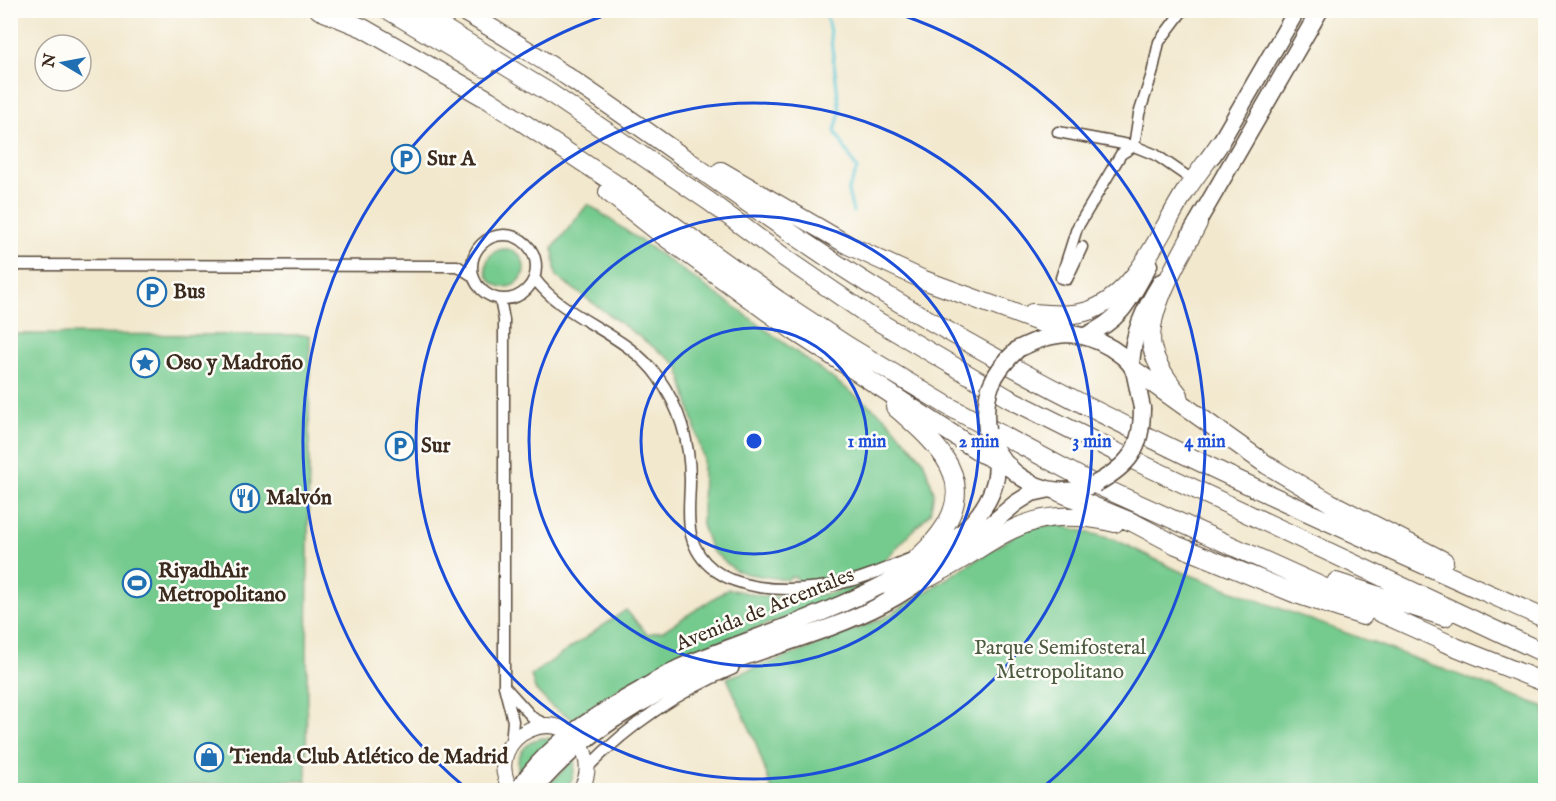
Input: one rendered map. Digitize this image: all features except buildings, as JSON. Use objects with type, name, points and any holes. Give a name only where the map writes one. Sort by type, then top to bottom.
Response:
[{"type":"highway","points":[[319,10],[372,33],[435,68],[549,138],[778,300],[848,346],[948,406],[1090,482],[1454,646],[1545,683]]},
{"type":"highway","points":[[388,10],[542,101],[636,166],[785,258]]},
{"type":"highway","points":[[414,10],[550,93],[710,202],[785,258],[874,319],[1008,398],[1116,452],[1545,654]]},
{"type":"highway","points":[[461,10],[500,33],[674,150],[788,231],[878,289],[1027,376],[1340,527],[1545,619]]},
{"type":"highway","points":[[549,138],[613,197],[786,325],[858,374],[996,459]]},
{"type":"highway","points":[[1010,311],[1057,315],[1082,313],[1093,309],[1111,297],[1134,276],[1185,192],[1220,143]]},
{"type":"highway","points":[[674,150],[720,170],[848,245],[924,280],[1077,334]]},
{"type":"highway","points":[[1187,406],[1160,366],[1153,349],[1152,329],[1160,298],[1198,223]]},
{"type":"highway","points":[[1133,367],[1267,465],[1352,514],[1486,582],[1545,619]]},
{"type":"highway","points":[[858,374],[928,437],[945,458],[954,477],[956,496],[941,532],[922,555],[886,585]]},
{"type":"highway","points":[[1053,491],[1134,523],[1176,545]]},
{"type":"highway","points":[[922,581],[945,570],[1007,531],[1034,520],[1084,516],[1113,523],[1176,545],[1296,594],[1454,646]]},
{"type":"highway","points":[[1252,555],[1514,639]]},
{"type":"main road","points":[[1298,10],[1123,311],[1102,329],[1042,337],[1018,349],[1004,362],[993,378],[985,410],[987,430],[996,459],[1027,480],[1053,491],[1074,491],[1095,484],[1116,472],[1124,465],[1133,451],[1142,426],[1142,408],[1133,367],[1134,339],[1147,305],[1198,223],[1320,10]]},
{"type":"main road","points":[[1077,334],[1112,349],[1133,367]]},
{"type":"main road","name":"Avenida de Arcentales","points":[[534,790],[576,739],[582,724],[593,717],[678,669],[750,639],[837,608],[886,585],[940,550],[965,529],[981,511],[990,472],[996,459]]},
{"type":"main road","name":"Avenida de Arcentales","points":[[511,790],[576,739],[597,730],[703,672],[833,626],[882,604],[922,581],[1016,503],[1032,493],[1053,491]]},
{"type":"street","points":[[1082,247],[1067,279],[1060,278],[1077,228],[1121,154],[1134,146],[1139,114],[1152,74],[1159,42],[1183,10]]},
{"type":"street","points":[[1059,132],[1134,146],[1156,155],[1188,177]]},
{"type":"street","points":[[10,265],[457,266],[473,276],[483,292],[500,299],[514,298],[530,287],[535,279],[536,260],[526,243],[518,238],[498,236],[481,245],[475,254],[473,276]]},
{"type":"street","points":[[457,266],[475,254]]},
{"type":"street","points":[[535,279],[554,298],[627,345],[658,377],[673,401],[685,429],[690,476],[692,537],[700,554],[726,578],[745,585],[779,589],[828,586],[865,577],[922,555]]},
{"type":"street","points":[[504,320],[514,298]]},
{"type":"street","points":[[500,299],[504,320],[504,686],[513,721],[511,743],[506,753],[504,767],[511,790]]},
{"type":"street","name":"Avenida de Arcentales","points":[[587,768],[631,728],[688,690],[749,663],[788,651],[833,626]]},
{"type":"street","points":[[504,686],[533,718],[548,726]]},
{"type":"street","points":[[511,743],[527,730],[548,726],[556,727],[576,739],[584,751],[587,768],[586,778],[580,790]]},
{"type":"green space","points":[[588,204],[735,307],[885,417],[923,460],[934,492],[930,513],[883,562],[859,573],[799,583],[796,577],[790,577],[788,580],[735,570],[711,550],[702,525],[703,457],[678,365],[556,276],[553,248]]},
{"type":"green space","points":[[505,249],[512,250],[518,255],[523,261],[523,275],[518,281],[512,286],[505,287],[498,286],[492,281],[487,275],[486,268],[487,261],[492,255],[498,250]]},
{"type":"green space","name":"RiyadhAir Metropolitano","points":[[11,334],[310,335],[306,781],[263,781],[106,790],[11,788]]},
{"type":"green space","name":"Parque Semifosteral Metropolitano","points":[[1056,524],[1116,540],[1177,570],[1545,707],[1545,790],[772,790],[754,738],[727,678],[886,617],[1025,529]]},
{"type":"green space","points":[[871,578],[873,582],[833,603],[768,624],[679,658],[629,682],[573,719],[552,707],[535,689],[531,675],[626,610],[647,634],[663,631],[728,589],[767,597],[802,596],[832,593]]},
{"type":"green space","points":[[541,738],[555,739],[520,777],[518,764],[521,753],[529,744]]},
{"type":"green space","points":[[574,759],[573,776],[566,787],[563,790],[544,790]]},
{"type":"waterway","points":[[825,10],[840,112],[835,131],[857,169],[848,191],[853,212]]},
{"type":"place","name":"Sur A","points":[[406,159]]},
{"type":"place","name":"Bus","points":[[152,292]]},
{"type":"place","name":"Oso y Madroño","points":[[145,363]]},
{"type":"place","name":"Sur","points":[[400,446]]},
{"type":"place","name":"Malvón","points":[[245,498]]},
{"type":"place","name":"RiyadhAir Metropolitano","points":[[137,583]]},
{"type":"place","name":"Tienda Club Atlético de Madrid","points":[[209,757]]}]
